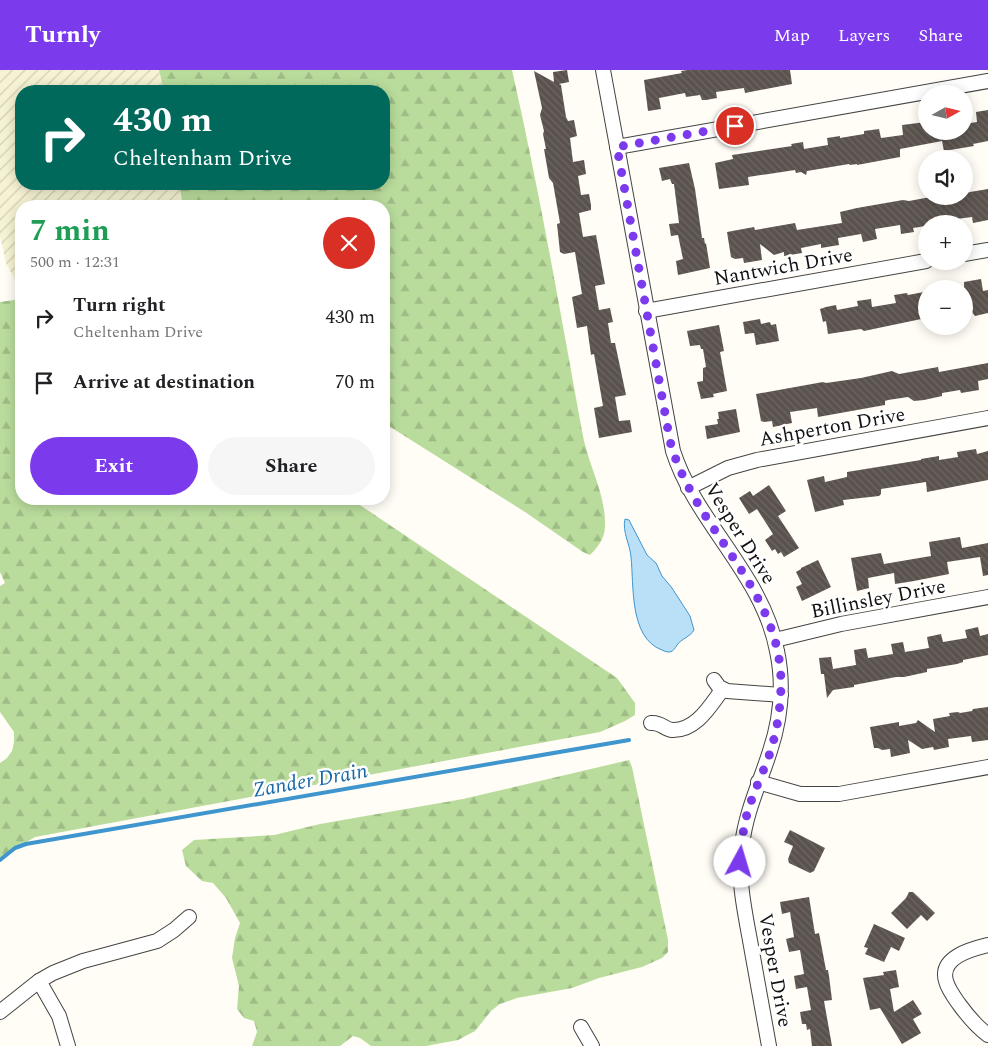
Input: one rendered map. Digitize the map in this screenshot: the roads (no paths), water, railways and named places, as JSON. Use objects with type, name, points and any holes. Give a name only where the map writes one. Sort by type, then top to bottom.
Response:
[{"type":"street","name":"Vesper Drive","points":[[603,70],[670,441],[676,462],[688,488],[757,596],[767,616],[775,640],[780,668],[781,695],[774,739],[748,812],[740,862],[740,881],[769,1046]]},
{"type":"street","points":[[987,70],[988,75]]},
{"type":"street","points":[[617,147],[988,81]]},
{"type":"street","points":[[973,252],[988,250]]},
{"type":"street","name":"Nantwich Drive","points":[[646,311],[918,262]]},
{"type":"street","name":"Ashperton Drive","points":[[688,488],[728,468],[757,460],[988,418]]},
{"type":"street","name":"Billinsley Drive","points":[[775,640],[841,624],[988,597]]},
{"type":"street","points":[[651,723],[658,722],[672,730],[684,728],[698,720],[718,685],[781,695]]},
{"type":"street","points":[[758,782],[800,794],[839,794],[988,767]]},
{"type":"street","points":[[0,1012],[39,981],[60,970],[82,961],[157,942],[189,917]]},
{"type":"street","points":[[988,945],[956,957],[950,962],[945,975],[949,988],[964,1010],[988,1035]]},
{"type":"street","points":[[39,981],[59,1016],[68,1046]]},
{"type":"street","points":[[581,1027],[592,1046]]},
{"type":"water","points":[[625,519],[629,520],[647,555],[656,563],[662,576],[690,616],[694,630],[671,652],[651,644],[638,623],[633,596],[630,552],[624,524]]},
{"type":"waterway","name":"Zander Drain","points":[[0,860],[15,848],[26,844],[629,740]]}]
